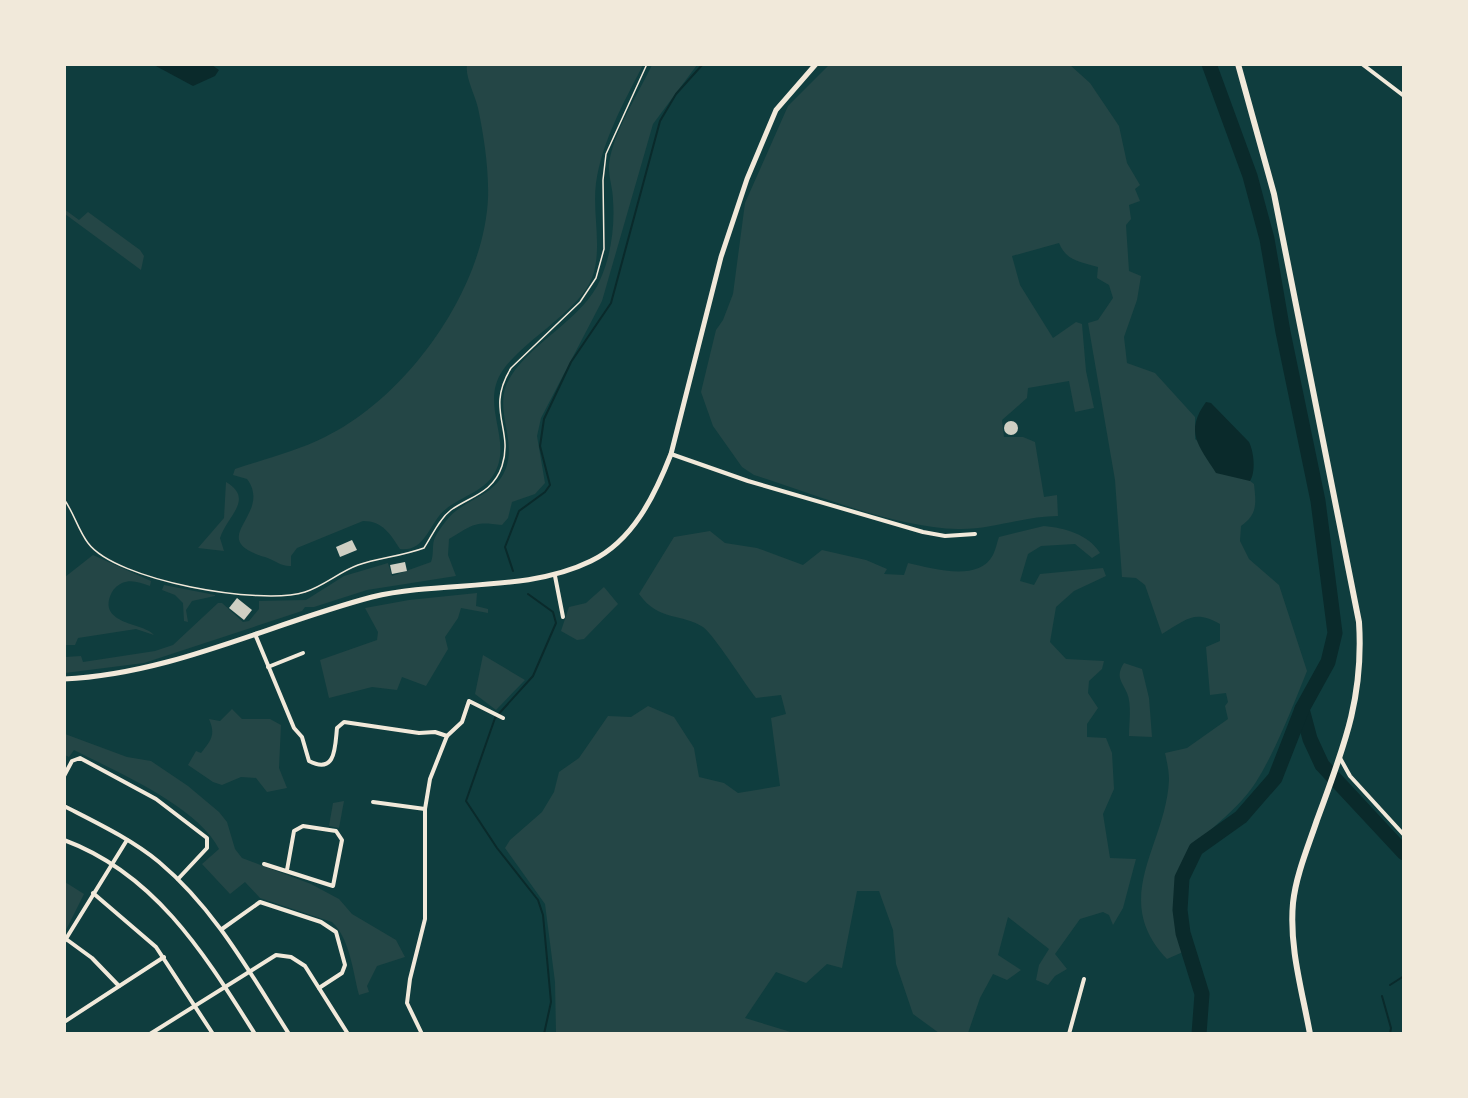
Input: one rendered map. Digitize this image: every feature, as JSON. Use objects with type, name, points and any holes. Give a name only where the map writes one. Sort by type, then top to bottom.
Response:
[{"type":"main road","points":[[64,679],[135,671],[373,597],[422,588],[555,576],[591,561],[627,534],[648,505],[671,454],[721,257],[747,179],[776,110],[816,64]]},
{"type":"main road","points":[[1238,64],[1274,195],[1359,622],[1360,676],[1355,711],[1304,858],[1293,901],[1292,939],[1310,1034]]},
{"type":"street","points":[[1362,64],[1404,96]]},
{"type":"street","points":[[671,454],[748,481],[885,522],[945,536],[975,534]]},
{"type":"street","points":[[555,576],[563,617]]},
{"type":"street","points":[[255,634],[294,728],[302,737],[309,761],[318,766],[326,764],[334,757],[337,728],[344,722],[420,733],[435,732],[447,736]]},
{"type":"street","points":[[268,667],[303,652]]},
{"type":"street","points":[[422,1034],[407,1003],[410,979],[425,919],[425,809],[430,779],[447,736],[462,722],[469,701],[500,716]]},
{"type":"street","points":[[64,776],[72,761],[80,758],[156,799],[207,838],[207,848],[178,879]]},
{"type":"street","points":[[1340,758],[1350,776],[1404,835]]},
{"type":"street","points":[[373,802],[425,809]]},
{"type":"street","points":[[64,806],[127,840],[178,879],[222,929],[289,1034]]},
{"type":"street","points":[[264,864],[333,886],[342,840],[336,831],[303,825],[294,831],[286,870]]},
{"type":"street","points":[[64,840],[112,864],[139,883],[173,915],[202,950],[255,1034]]},
{"type":"street","points":[[119,986],[92,958],[65,940],[127,840]]},
{"type":"street","points":[[93,893],[142,933],[164,957],[213,1034]]},
{"type":"street","points":[[222,929],[260,902],[330,927],[340,941],[345,965],[342,973],[319,988]]},
{"type":"street","points":[[150,1034],[248,970],[276,955],[291,957],[305,966],[348,1034]]},
{"type":"street","points":[[64,1022],[164,957]]},
{"type":"street","points":[[1069,1034],[1084,979]]},
{"type":"path","points":[[64,499],[88,544],[104,555],[172,584],[230,593],[270,597],[304,593],[361,564],[424,548],[443,518],[488,489],[497,478],[505,454],[498,407],[503,381],[511,368],[580,302],[596,278],[604,249],[603,180],[606,154],[647,64]]},
{"type":"shaded area","points":[[154,65],[212,65],[219,70],[215,76],[193,86]]},
{"type":"shaded area","points":[[467,65],[643,65],[615,122],[599,167],[595,195],[597,255],[592,278],[576,302],[512,359],[503,370],[494,395],[500,456],[497,468],[486,484],[446,509],[424,539],[414,547],[400,549],[381,526],[363,521],[297,548],[291,556],[291,566],[281,564],[248,550],[240,542],[239,534],[252,504],[253,492],[247,479],[233,475],[235,469],[314,442],[355,419],[384,396],[412,368],[436,337],[456,304],[472,269],[483,233],[488,198],[484,141],[478,108],[467,75]]},
{"type":"shaded area","points":[[652,65],[697,65],[653,124],[602,301],[541,418],[537,436],[545,483],[535,494],[512,502],[508,518],[502,525],[485,523],[474,525],[449,539],[448,555],[456,576],[367,590],[314,607],[305,607],[302,611],[144,663],[65,673],[65,657],[81,656],[83,662],[155,651],[173,645],[218,603],[222,603],[243,622],[249,621],[259,609],[259,601],[306,600],[344,576],[388,563],[392,576],[431,562],[434,540],[446,521],[461,507],[494,486],[506,468],[509,445],[503,399],[505,387],[511,376],[520,363],[571,318],[592,294],[600,280],[607,261],[613,230],[613,196],[609,168],[611,152]]},
{"type":"shaded area","points":[[829,65],[1070,65],[1090,83],[1119,126],[1127,163],[1140,185],[1135,189],[1140,201],[1129,205],[1131,219],[1126,225],[1129,271],[1141,276],[1137,300],[1124,337],[1127,363],[1155,373],[1195,417],[1195,439],[1254,484],[1255,508],[1247,522],[1241,526],[1240,541],[1249,559],[1279,585],[1307,671],[1277,742],[1256,782],[1237,806],[1200,841],[1188,855],[1181,869],[1175,897],[1183,952],[1167,959],[1150,937],[1142,915],[1141,893],[1145,871],[1166,804],[1169,780],[1165,753],[1187,748],[1228,719],[1225,706],[1228,702],[1226,693],[1210,695],[1206,647],[1220,641],[1220,624],[1203,617],[1190,618],[1162,634],[1145,585],[1136,578],[1122,577],[1115,480],[1088,323],[1098,320],[1113,298],[1109,285],[1097,278],[1098,267],[1070,257],[1059,243],[1012,256],[1020,285],[1053,338],[1076,322],[1082,324],[1086,371],[1094,408],[1075,412],[1069,381],[1028,388],[1027,398],[1002,420],[1004,437],[1023,437],[1035,442],[1044,497],[1057,495],[1058,516],[970,529],[908,523],[754,475],[742,467],[713,426],[701,392],[716,330],[723,320],[733,294],[745,203],[788,106]]},
{"type":"shaded area","points":[[64,209],[79,220],[88,212],[140,250],[144,256],[141,270],[65,214]]},
{"type":"shaded area","points":[[1206,402],[1211,403],[1249,442],[1254,462],[1250,481],[1216,473],[1200,447],[1196,439],[1196,422]]},
{"type":"shaded area","points":[[226,482],[234,488],[239,501],[220,538],[224,551],[198,548],[224,518]]},
{"type":"shaded area","points":[[1044,526],[1075,533],[1089,541],[1100,553],[1092,558],[1075,544],[1041,546],[1028,554],[1020,581],[1034,585],[1040,574],[1103,568],[1106,576],[1074,591],[1056,607],[1050,642],[1066,659],[1104,661],[1102,669],[1089,681],[1088,693],[1098,708],[1087,724],[1087,737],[1106,738],[1112,753],[1114,789],[1103,814],[1110,858],[1136,859],[1123,908],[1113,925],[1109,915],[1103,912],[1080,919],[1055,954],[1067,969],[1055,976],[1048,985],[1036,980],[1039,965],[1049,949],[1008,917],[998,955],[1021,970],[1007,980],[993,974],[980,998],[968,1033],[939,1033],[913,1014],[896,964],[893,930],[879,891],[857,891],[842,968],[827,964],[806,983],[776,972],[745,1018],[794,1033],[556,1033],[555,982],[545,904],[505,848],[510,840],[542,812],[554,792],[559,772],[579,758],[608,716],[631,717],[648,706],[674,717],[694,748],[699,777],[724,783],[738,793],[780,786],[771,718],[786,714],[781,695],[756,698],[722,649],[703,627],[654,609],[639,594],[674,537],[710,531],[725,543],[757,548],[803,565],[822,550],[866,560],[887,569],[884,574],[904,575],[908,563],[941,570],[977,569],[986,564],[993,555],[999,537]]},
{"type":"shaded area","points":[[93,555],[151,581],[150,586],[133,581],[122,583],[113,591],[109,603],[110,611],[116,617],[154,635],[136,629],[78,638],[75,645],[65,645],[65,577]]},
{"type":"shaded area","points":[[164,585],[215,596],[192,601],[186,610],[188,622],[184,621],[183,603],[175,595],[162,590]]},
{"type":"shaded area","points":[[604,587],[618,604],[584,639],[577,640],[561,631],[569,607],[586,603]]},
{"type":"shaded area","points":[[477,593],[476,606],[488,609],[488,613],[461,608],[458,618],[445,637],[448,649],[426,686],[402,677],[397,690],[372,687],[329,698],[320,660],[377,640],[378,632],[365,608],[409,600]]},
{"type":"shaded area","points":[[483,655],[525,680],[496,710],[475,694]]},
{"type":"shaded area","points":[[1124,663],[1142,669],[1149,698],[1152,737],[1129,736],[1129,703],[1120,675]]},
{"type":"shaded area","points":[[232,709],[242,719],[270,719],[281,725],[279,768],[287,788],[267,792],[256,778],[241,777],[222,785],[213,782],[188,765],[196,751],[201,753],[210,741],[212,729],[209,719],[220,721]]},
{"type":"shaded area","points":[[65,734],[127,757],[151,761],[188,786],[219,812],[227,822],[235,849],[242,858],[311,884],[339,899],[352,914],[396,940],[405,957],[377,966],[367,986],[369,992],[359,995],[347,947],[332,922],[260,898],[245,882],[230,894],[202,864],[219,849],[208,833],[193,818],[133,780],[74,750],[69,757],[65,755]]},
{"type":"shaded area","points":[[344,801],[339,828],[329,826],[333,803]]},
{"type":"shaded area","points":[[65,882],[84,894],[65,932]]},
{"type":"building","points":[[1011,421],[1016,423],[1018,428],[1016,433],[1011,435],[1006,433],[1004,428],[1006,423]]},
{"type":"building","points":[[352,540],[357,550],[340,557],[336,547]]},
{"type":"building","points":[[405,562],[407,571],[392,574],[390,565]]},
{"type":"building","points":[[237,598],[252,610],[244,620],[229,608]]},
{"type":"waterway","points":[[513,571],[505,547],[519,511],[545,492],[550,485],[540,446],[544,419],[571,362],[611,303],[660,121],[676,94],[703,64]]},
{"type":"waterway","points":[[1199,1034],[1202,994],[1183,933],[1180,910],[1182,878],[1196,849],[1241,817],[1275,778],[1302,709],[1328,662],[1335,633],[1318,501],[1283,332],[1267,239],[1250,176],[1209,64]]},
{"type":"waterway","points":[[528,594],[553,612],[556,623],[533,676],[495,718],[466,801],[497,848],[538,900],[543,915],[551,1002],[544,1034]]},
{"type":"waterway","points":[[1302,709],[1310,739],[1322,765],[1404,853]]},
{"type":"waterway","points":[[1390,985],[1404,976]]},
{"type":"waterway","points":[[1382,996],[1391,1028],[1390,1034]]}]
